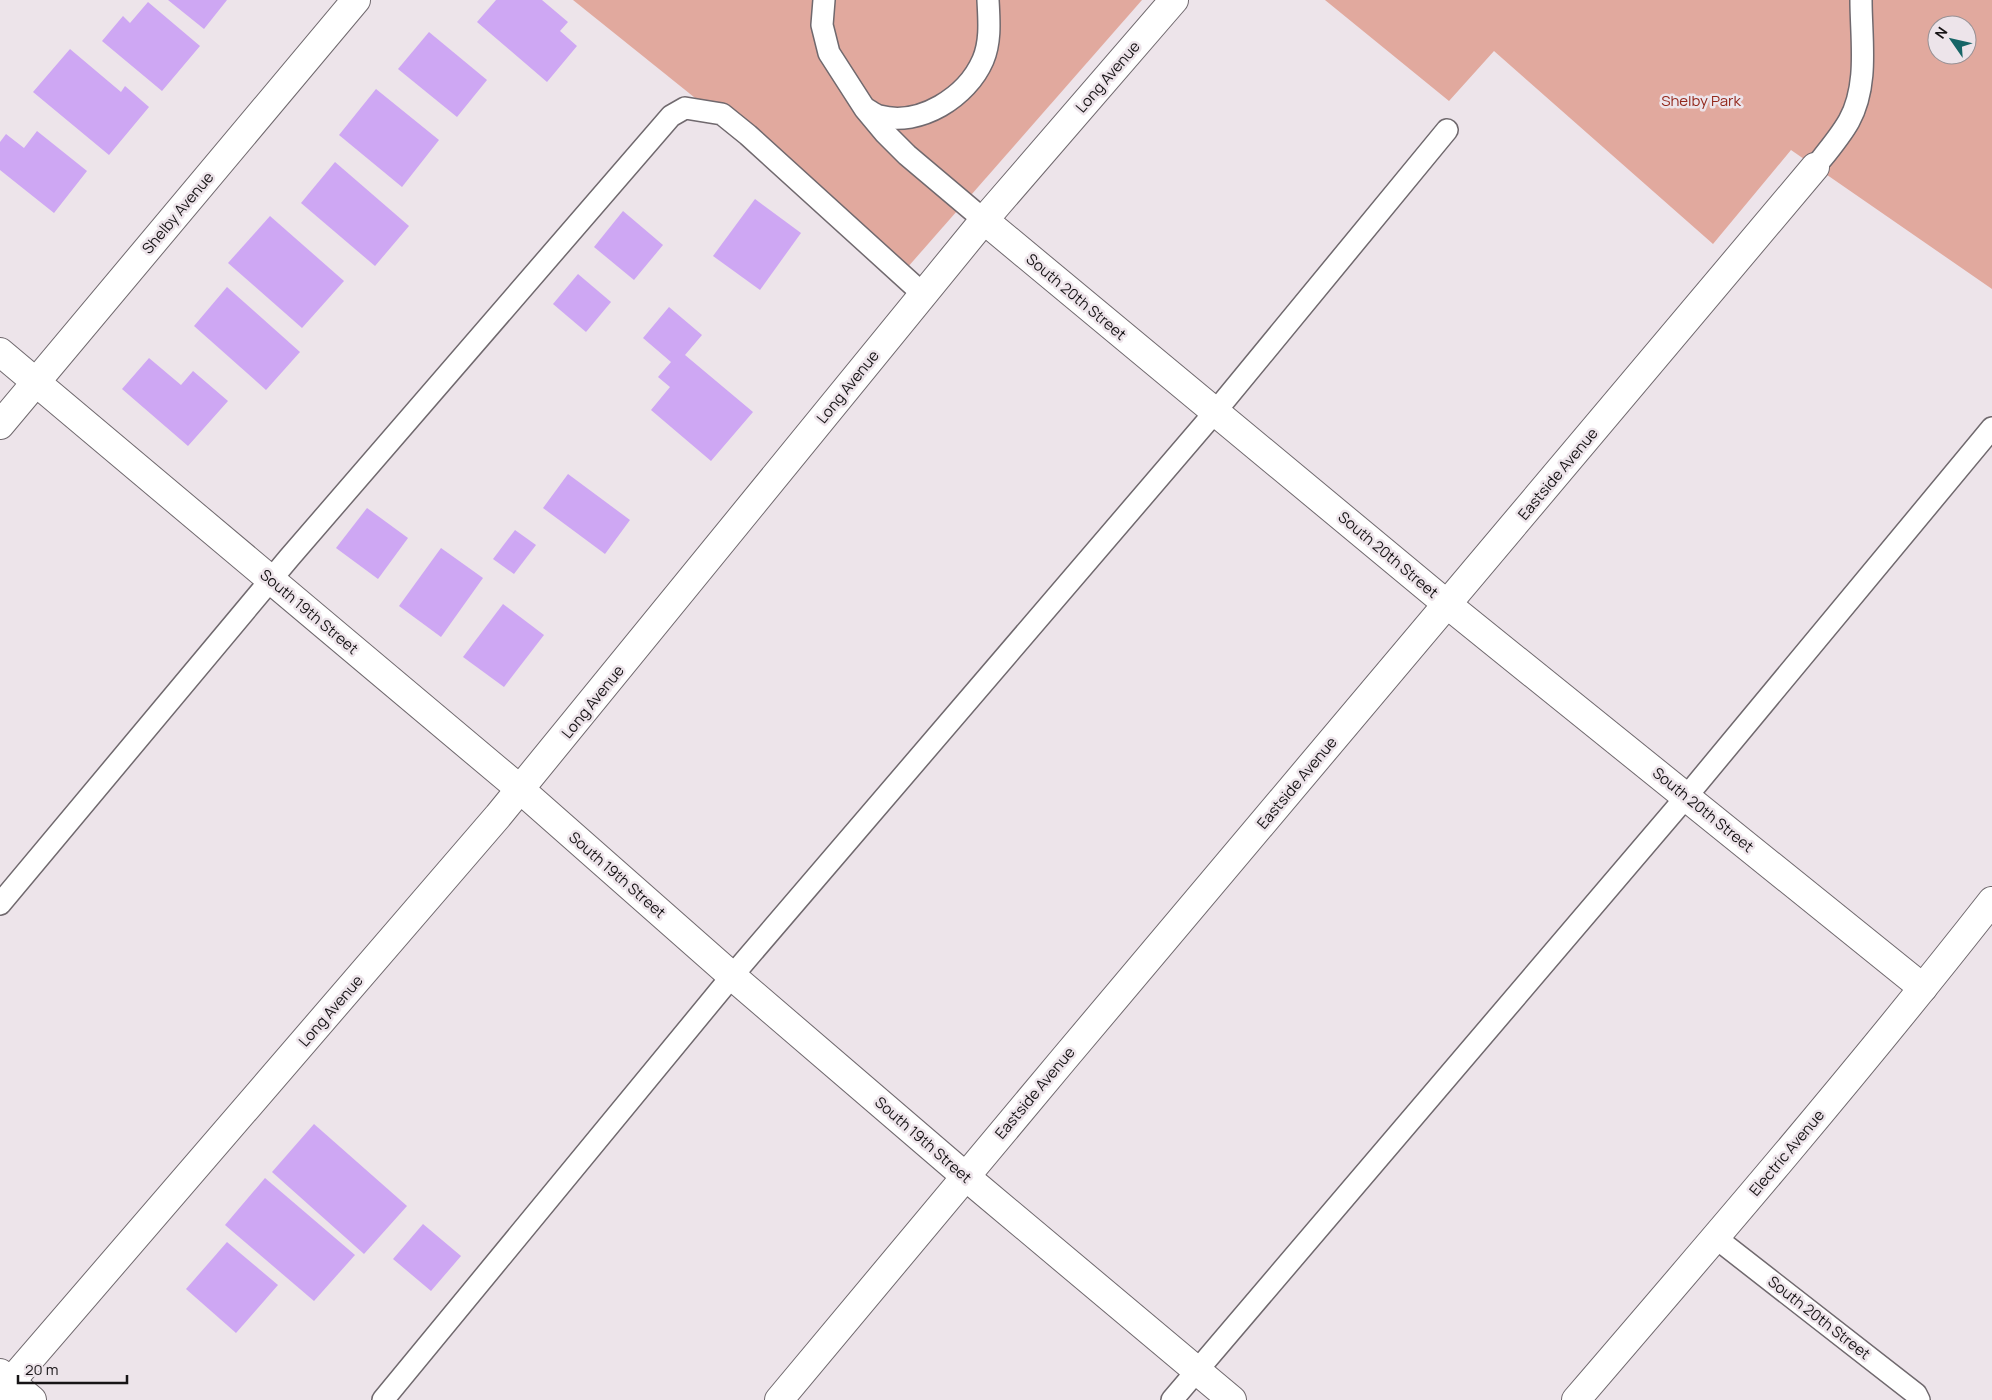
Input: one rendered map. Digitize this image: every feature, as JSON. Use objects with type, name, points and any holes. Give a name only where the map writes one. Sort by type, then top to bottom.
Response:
[{"type":"street","name":"Shelby Avenue","points":[[0,425],[356,0]]},
{"type":"street","name":"Long Avenue","points":[[4,1383],[521,790],[984,220],[1174,0]]},
{"type":"street","name":"Eastside Avenue","points":[[779,1400],[965,1176],[1448,605],[1815,167]]},
{"type":"street","name":"South 20th Street","points":[[984,220],[1448,605],[1924,988]]},
{"type":"street","name":"South 19th Street","points":[[0,352],[521,790],[732,976],[965,1176],[1232,1400]]},
{"type":"street","name":"Electric Avenue","points":[[1576,1400],[1716,1238],[1924,988],[1992,901]]},
{"type":"street","points":[[4,1383],[32,1400]]},
{"type":"lane","name":"South 20th Street","points":[[824,0],[822,25],[829,53],[866,109],[885,133],[907,155],[984,220]]},
{"type":"lane","points":[[866,109],[879,116],[910,116],[931,111],[958,94],[973,78],[983,60],[989,39],[988,0]]},
{"type":"lane","points":[[1815,167],[1843,130],[1858,99],[1862,75],[1861,0]]},
{"type":"lane","points":[[0,904],[271,580],[671,116],[685,108],[722,114],[748,135],[923,294]]},
{"type":"lane","points":[[383,1400],[732,976],[1215,412],[1446,130]]},
{"type":"lane","points":[[1172,1400],[1686,797],[1992,428]]},
{"type":"lane","name":"South 20th Street","points":[[1716,1238],[1916,1394],[1919,1400]]},
{"type":"green space","points":[[573,0],[1142,0],[907,268]]},
{"type":"green space","name":"Shelby Park","points":[[1325,0],[1992,0],[1992,289],[1791,150],[1713,244],[1494,51],[1449,101]]},
{"type":"building","points":[[168,0],[227,0],[204,29]]},
{"type":"building","points":[[496,0],[542,0],[568,22],[560,31],[577,46],[547,82],[477,22]]},
{"type":"building","points":[[148,2],[200,46],[162,91],[102,41],[123,16],[130,23]]},
{"type":"building","points":[[429,32],[487,80],[457,117],[398,69]]},
{"type":"building","points":[[70,49],[121,92],[125,86],[149,107],[109,155],[33,92]]},
{"type":"building","points":[[376,89],[439,140],[402,187],[339,135]]},
{"type":"building","points":[[37,131],[87,171],[54,213],[0,170],[0,142],[6,134],[24,148]]},
{"type":"building","points":[[335,162],[409,226],[375,266],[301,203]]},
{"type":"building","points":[[755,199],[801,233],[760,290],[713,256]]},
{"type":"building","points":[[623,211],[663,245],[634,280],[594,247]]},
{"type":"building","points":[[270,216],[344,281],[302,328],[228,263]]},
{"type":"building","points":[[578,274],[611,302],[586,332],[553,304]]},
{"type":"building","points":[[227,287],[300,352],[266,390],[194,326]]},
{"type":"building","points":[[669,307],[702,335],[685,355],[753,412],[711,461],[651,410],[670,387],[658,377],[671,362],[643,338]]},
{"type":"building","points":[[149,358],[181,385],[193,371],[228,401],[188,446],[122,389]]},
{"type":"building","points":[[568,474],[630,520],[605,554],[543,508]]},
{"type":"building","points":[[367,508],[408,538],[378,579],[336,548]]},
{"type":"building","points":[[515,530],[536,545],[514,574],[493,559]]},
{"type":"building","points":[[441,548],[483,578],[441,637],[399,606]]},
{"type":"building","points":[[503,604],[544,635],[504,687],[463,657]]},
{"type":"building","points":[[314,1124],[407,1206],[364,1254],[272,1172]]},
{"type":"building","points":[[265,1178],[355,1255],[314,1301],[225,1225]]},
{"type":"building","points":[[423,1224],[461,1256],[431,1291],[393,1259]]},
{"type":"building","points":[[227,1242],[278,1285],[236,1333],[186,1289]]}]
